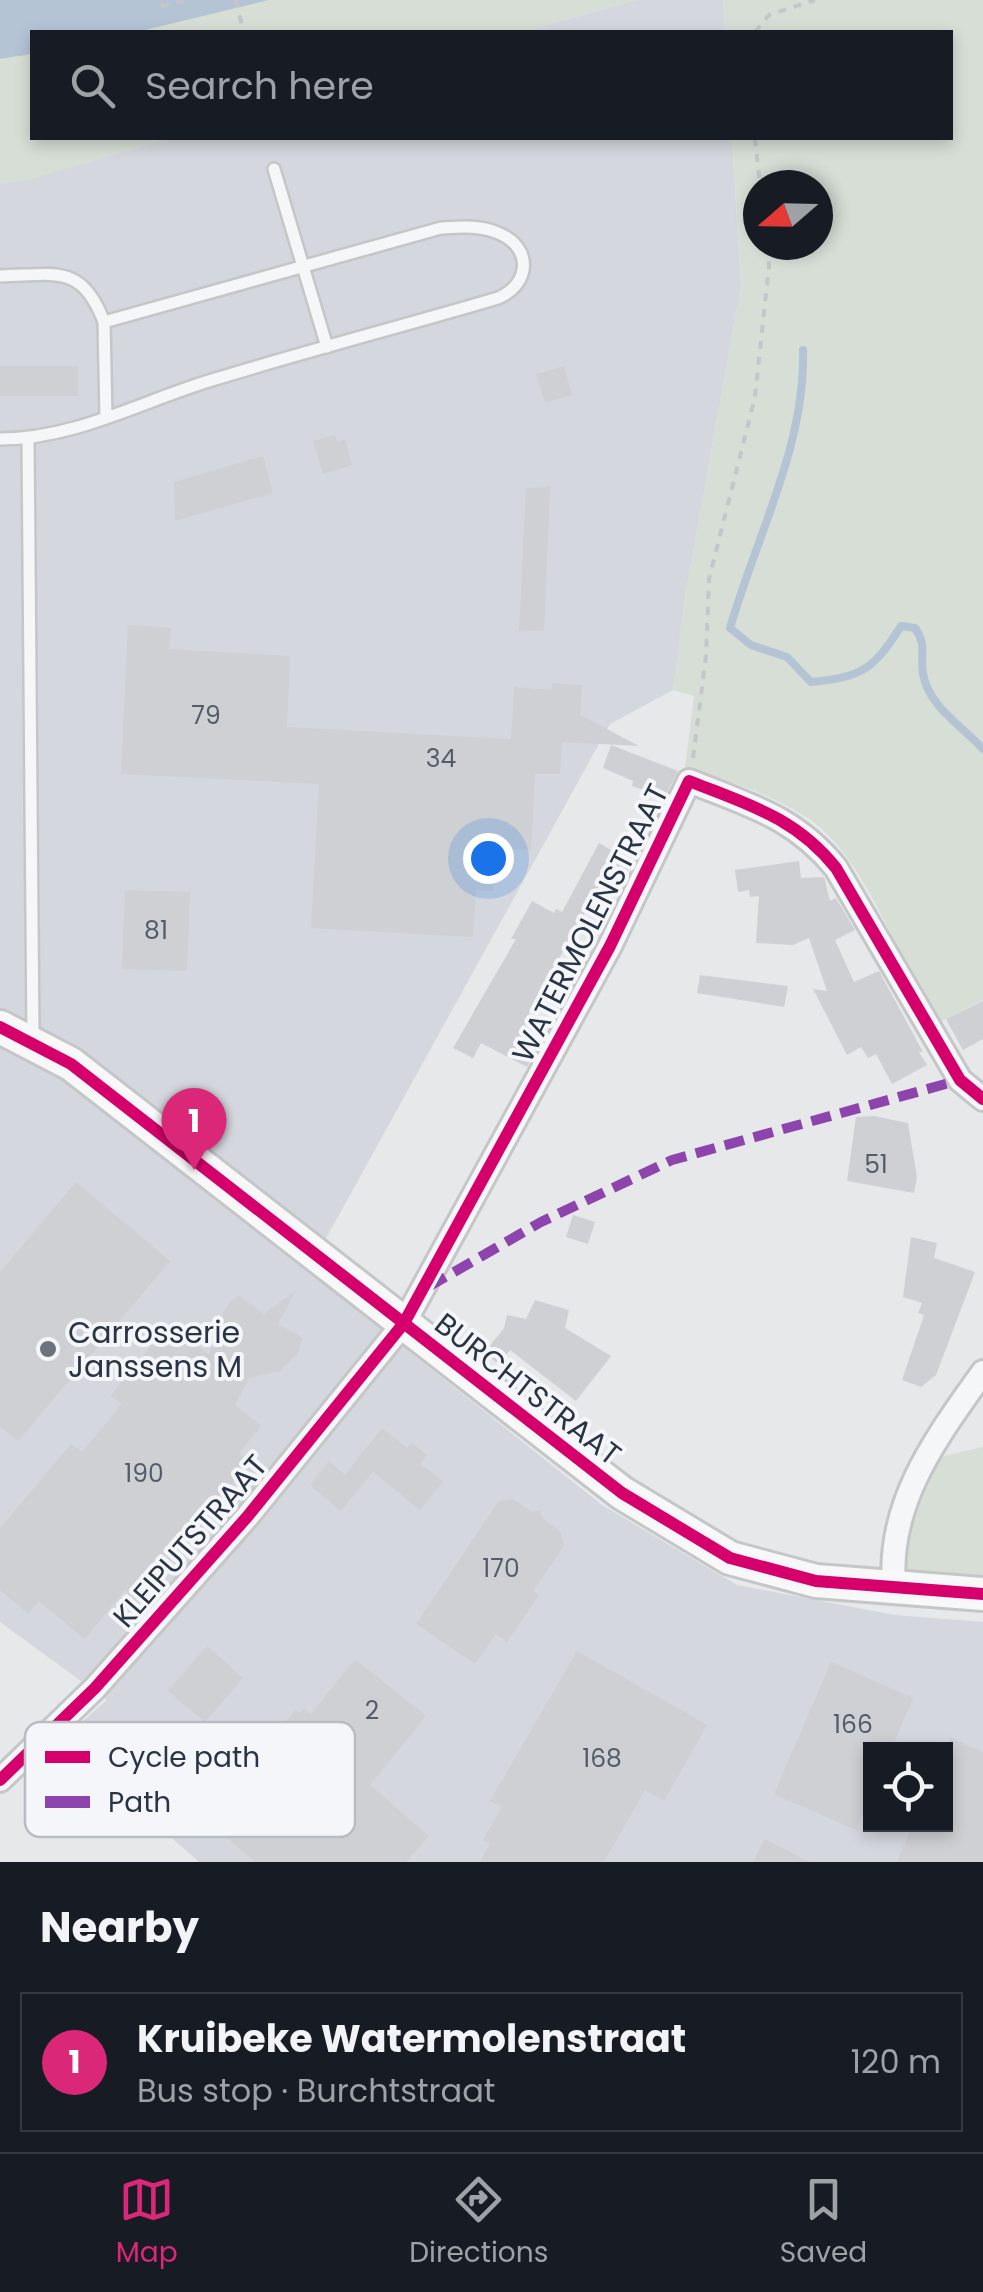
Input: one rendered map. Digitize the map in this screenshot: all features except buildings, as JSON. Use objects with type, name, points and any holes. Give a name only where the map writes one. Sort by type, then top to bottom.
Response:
[{"type":"main road","name":"BURCHTSTRAAT","points":[[0,1027],[72,1064],[622,1493],[730,1558],[816,1581],[983,1594]]},
{"type":"street","name":"WATERMOLENSTRAAT","points":[[404,1323],[610,946],[689,781],[784,819],[814,842],[836,868],[960,1080],[983,1098]]},
{"type":"street","name":"KLEIPUTSTRAAT","points":[[60,1722],[184,1588],[404,1323]]},
{"type":"street","points":[[894,1586],[892,1555],[908,1490],[935,1440],[983,1372]]},
{"type":"street","name":"KLEIPUTSTRAAT","points":[[0,1780],[25,1756]]},
{"type":"lane","points":[[274,169],[327,347]]},
{"type":"lane","points":[[0,439],[28,439],[106,418],[210,380],[512,292],[525,267],[514,241],[498,232],[460,226],[104,322]]},
{"type":"lane","points":[[0,276],[68,276],[84,283],[93,293],[104,322],[106,418]]},
{"type":"lane","points":[[28,439],[34,1042]]},
{"type":"path","points":[[161,6],[186,0]]},
{"type":"path","points":[[234,0],[243,30]]},
{"type":"path","points":[[757,30],[769,15],[815,0]]},
{"type":"path","points":[[755,140],[758,170]]},
{"type":"path","points":[[689,781],[706,656],[710,579],[755,396],[768,260]]},
{"type":"shaded area","points":[[269,0],[636,0],[529,30],[145,30]]},
{"type":"shaded area","points":[[636,0],[723,0],[725,30],[529,30]]},
{"type":"shaded area","points":[[723,0],[983,0],[983,1000],[934,1025],[864,883],[827,834],[778,801],[685,768],[694,696],[673,690],[686,591],[741,285],[732,140],[953,140],[953,30],[725,30]]},
{"type":"shaded area","points":[[30,54],[30,140],[164,140],[25,181],[0,183],[0,59]]},
{"type":"shaded area","points":[[164,140],[732,140],[741,285],[686,591],[673,690],[610,724],[308,1271],[602,1505],[737,1585],[895,1615],[983,1622],[983,1862],[199,1862],[171,1837],[355,1837],[355,1722],[82,1722],[107,1700],[0,1622],[0,183],[25,180]]},
{"type":"shaded area","points":[[983,1447],[983,1575],[905,1571],[903,1542],[940,1457]]},
{"type":"water","points":[[0,0],[269,0],[145,30],[30,30],[30,54],[0,59]]},
{"type":"waterway","points":[[803,350],[802,385],[788,456],[730,628],[751,645],[787,657],[811,682],[865,669],[901,626],[915,628],[922,645],[926,686],[947,715],[983,749]]},
{"type":"marked path","points":[[428,1287],[541,1222],[672,1160],[960,1080]]},
{"type":"cycle path","points":[[60,1722],[95,1688],[247,1517],[404,1323],[610,946],[689,781],[787,824],[836,868],[960,1080],[983,1099]]},
{"type":"cycle path","points":[[0,1027],[71,1064],[622,1493],[730,1558],[816,1581],[983,1594]]},
{"type":"cycle path","points":[[0,1780],[25,1756]]},
{"type":"place","name":"Kruibeke Watermolenstraat","points":[[194,1170]]},
{"type":"place","name":"Carrosserie Janssens M","points":[[48,1349]]}]
